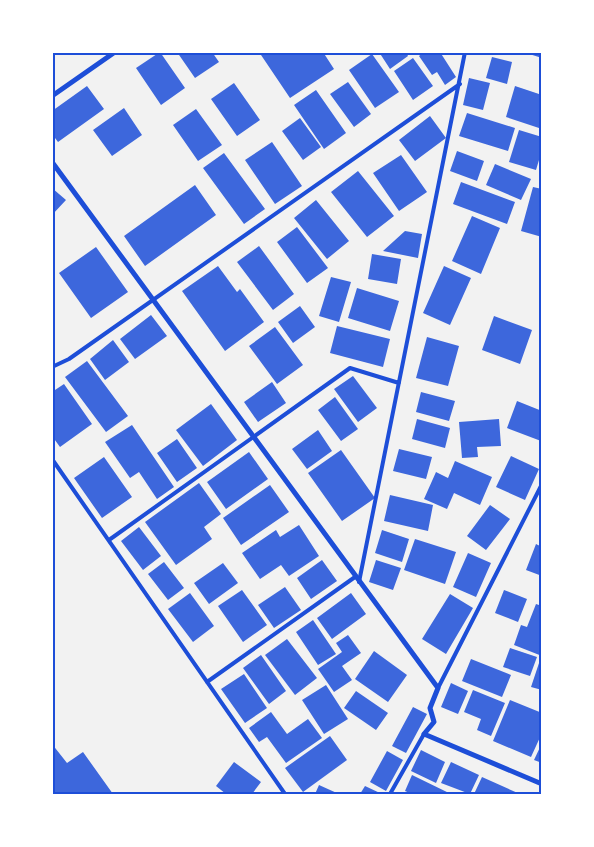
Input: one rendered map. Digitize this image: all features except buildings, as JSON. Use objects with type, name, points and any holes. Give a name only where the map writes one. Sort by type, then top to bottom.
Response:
[{"type":"street","points":[[52,96],[115,52]]},
{"type":"street","points":[[52,162],[155,299],[355,577],[438,688],[430,708],[434,722],[424,734],[542,784]]},
{"type":"lane","points":[[359,582],[465,52]]},
{"type":"lane","points":[[52,368],[69,359],[460,84]]},
{"type":"lane","points":[[109,540],[350,368],[399,383]]},
{"type":"lane","points":[[52,459],[285,794]]},
{"type":"lane","points":[[438,688],[542,484]]},
{"type":"lane","points":[[207,682],[355,577]]},
{"type":"lane","points":[[390,794],[424,734]]}]
